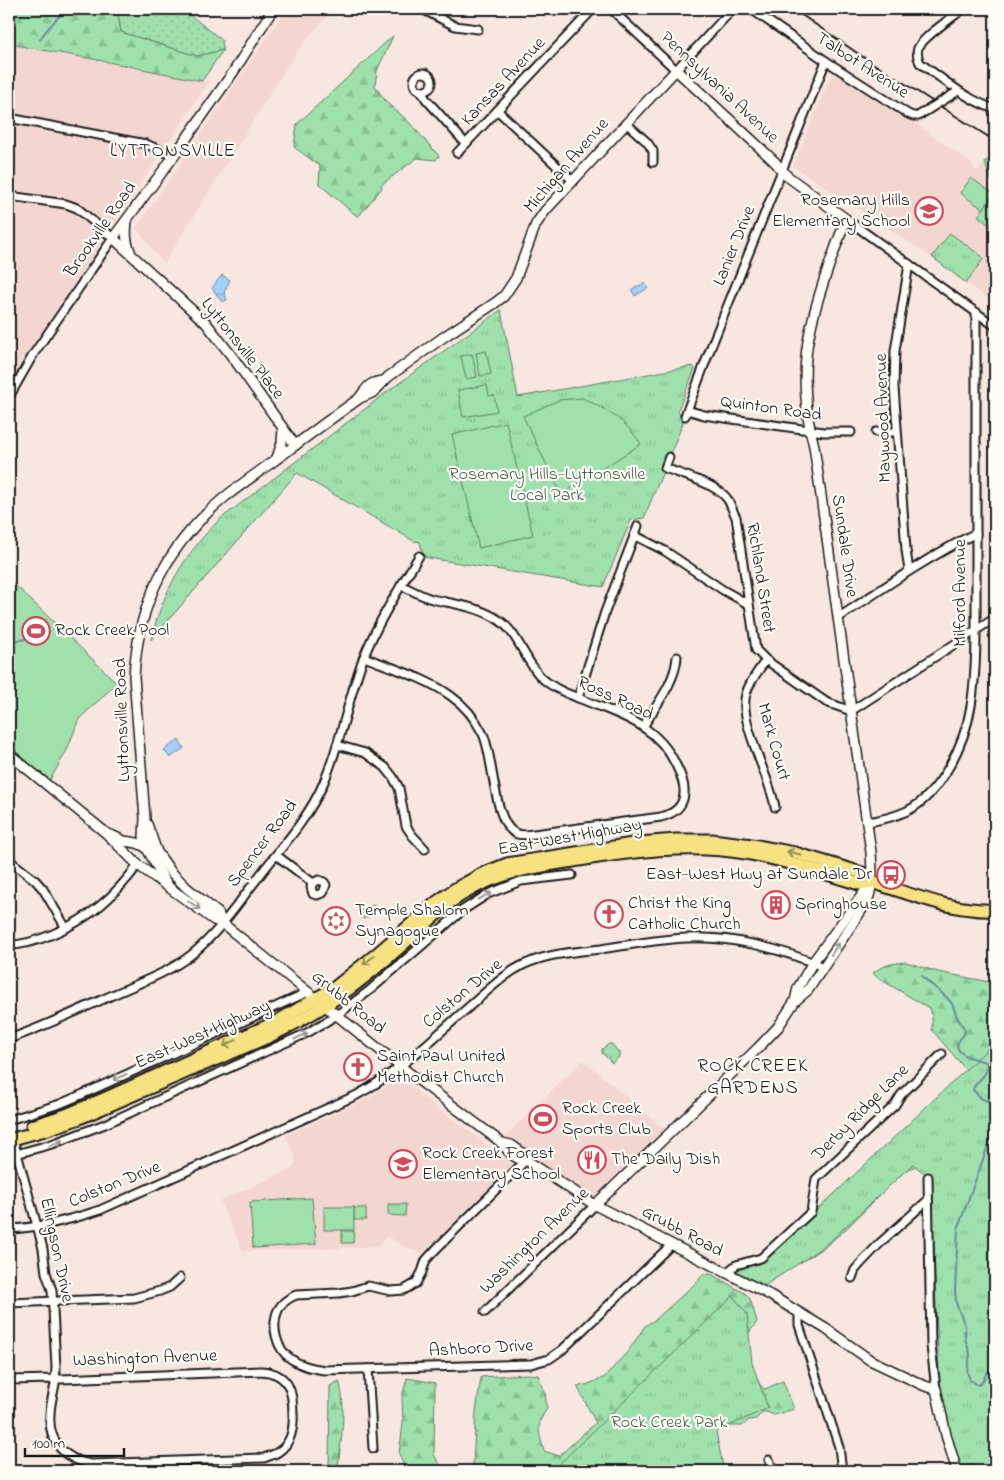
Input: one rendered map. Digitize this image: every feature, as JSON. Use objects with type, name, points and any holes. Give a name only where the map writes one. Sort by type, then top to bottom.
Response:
[{"type":"main road","name":"East-West Highway","points":[[10,1137],[69,1122],[296,1023],[317,999],[334,988],[379,952],[437,902],[455,889],[482,874],[506,864],[639,843],[712,840],[795,853],[862,873],[871,882]]},
{"type":"main road","name":"East-West Highway","points":[[317,999],[380,965],[449,903],[492,879],[511,872],[536,873],[645,850],[668,848],[719,850],[773,858],[859,884],[871,882],[949,906],[995,910]]},
{"type":"street","name":"Brookville Road","points":[[9,397],[33,355],[113,238],[234,71],[273,9]]},
{"type":"street","points":[[422,9],[455,26],[478,29]]},
{"type":"street","name":"Kansas Avenue","points":[[457,153],[593,9]]},
{"type":"street","name":"Pennsylvania Avenue","points":[[611,9],[756,144],[787,176],[846,219]]},
{"type":"street","name":"Michigan Avenue","points":[[296,445],[360,398],[368,385],[377,381],[384,381],[504,296],[516,278],[536,224],[545,210],[729,13],[735,9]]},
{"type":"street","name":"Talbot Avenue","points":[[751,9],[826,61],[908,114],[918,116],[957,92]]},
{"type":"street","points":[[963,9],[924,40],[918,48],[917,56],[920,63],[957,92],[995,108]]},
{"type":"street","name":"Lanier Drive","points":[[686,413],[826,61]]},
{"type":"street","points":[[421,91],[466,144]]},
{"type":"street","points":[[498,111],[572,180]]},
{"type":"street","points":[[9,118],[146,144],[174,156]]},
{"type":"street","points":[[626,123],[647,142],[653,151],[653,162]]},
{"type":"street","points":[[9,196],[66,204],[77,208],[113,238]]},
{"type":"street","points":[[128,219],[125,233],[126,243],[131,253]]},
{"type":"street","points":[[846,219],[995,326]]},
{"type":"street","name":"Sundale Drive","points":[[846,219],[819,295],[808,338],[805,380],[809,430],[814,446],[867,822],[872,867],[871,882]]},
{"type":"street","name":"Lyttonsville Place","points":[[113,238],[206,323],[296,445]]},
{"type":"street","name":"Maywood Avenue","points":[[908,264],[895,351],[894,387],[896,432],[909,571]]},
{"type":"street","name":"Milford Avenue","points":[[867,822],[890,817],[909,810],[927,796],[948,768],[962,739],[971,708],[975,672],[976,630],[976,312]]},
{"type":"street","name":"Quinton Road","points":[[686,413],[824,432],[851,432]]},
{"type":"street","points":[[283,427],[299,434],[311,434]]},
{"type":"street","points":[[277,458],[283,437],[283,427]]},
{"type":"street","points":[[876,432],[896,432]]},
{"type":"street","name":"Lyttonsville Road","points":[[168,886],[146,847],[144,837],[145,818],[134,678],[135,657],[142,618],[156,582],[181,540],[225,497],[296,445]]},
{"type":"street","name":"Richland Street","points":[[669,457],[665,468],[721,492],[727,498],[736,517],[756,650],[761,657],[826,702],[851,711]]},
{"type":"street","points":[[578,698],[605,612],[638,526]]},
{"type":"street","points":[[838,618],[909,571],[976,533]]},
{"type":"street","points":[[634,535],[665,551],[723,590],[748,604]]},
{"type":"street","name":"Spencer Road","points":[[9,1038],[38,1029],[149,979],[179,963],[202,944],[222,923],[276,855],[305,816],[315,799],[324,781],[337,745],[350,696],[364,657],[401,585],[419,556]]},
{"type":"street","name":"Ross Road","points":[[364,657],[428,683],[452,696],[469,713],[478,724],[484,736],[501,815],[507,828],[516,833],[522,835],[534,834],[661,817],[679,807],[682,802],[684,788],[678,770],[673,758],[659,738],[620,715],[561,691],[543,679],[531,664],[508,627],[495,617],[478,609],[430,598],[401,585]]},
{"type":"street","points":[[851,711],[995,618]]},
{"type":"street","points":[[643,727],[672,679],[676,667],[676,657]]},
{"type":"street","name":"Mark Court","points":[[766,660],[746,694],[745,712],[775,806]]},
{"type":"street","points":[[337,745],[365,753],[375,759],[389,772],[399,788],[406,826],[424,849]]},
{"type":"street","name":"Grubb Road","points":[[9,754],[106,832],[138,865],[214,920],[222,923],[400,1066],[502,1143],[511,1145],[524,1155],[526,1160],[595,1205],[800,1313],[870,1360],[925,1386],[936,1389]]},
{"type":"street","name":"Lyttonsville Road","points":[[145,818],[158,852]]},
{"type":"street","name":"Grubb Road","points":[[106,832],[124,841],[137,843],[158,852],[171,872],[187,888],[218,912],[222,923]]},
{"type":"street","points":[[276,855],[313,883]]},
{"type":"street","points":[[9,860],[35,880],[43,889],[66,928]]},
{"type":"street","points":[[9,946],[33,942],[88,916],[122,886],[138,865]]},
{"type":"street","name":"East-West Highway","points":[[9,1156],[52,1144],[105,1124],[302,1035],[337,1014],[370,990],[463,910],[488,894],[536,873],[572,875]]},
{"type":"street","name":"Washington Avenue","points":[[795,1001],[798,988],[813,962],[871,882]]},
{"type":"street","name":"Washington Avenue","points":[[485,1312],[778,1027],[795,1001],[808,990],[870,898],[871,882]]},
{"type":"street","name":"Colston Drive","points":[[9,1230],[38,1227],[100,1210],[357,1095],[380,1082],[400,1066],[495,984],[526,964],[544,958],[671,939],[701,938],[733,940],[823,966]]},
{"type":"street","name":"East-West Highway","points":[[9,1120],[60,1104],[317,999]]},
{"type":"street","name":"Derby Ridge Lane","points":[[726,1273],[736,1265],[762,1258],[810,1212],[816,1179],[894,1105],[901,1095],[942,1054]]},
{"type":"street","name":"Ellingson Drive","points":[[10,1137],[38,1227],[46,1273],[52,1290],[56,1367],[50,1416],[52,1435],[67,1455],[81,1462],[92,1464],[264,1458],[278,1452],[290,1438],[294,1425],[293,1396],[287,1384],[280,1377]]},
{"type":"street","name":"Ashboro Drive","points":[[526,1160],[436,1248],[426,1260],[416,1283],[404,1290],[391,1291],[368,1286],[339,1293],[296,1295],[282,1304],[278,1310],[275,1323],[276,1335],[282,1349],[290,1359],[306,1367],[324,1370],[531,1364],[549,1358],[562,1350],[671,1245]]},
{"type":"street","points":[[928,1177],[931,1346],[936,1389],[946,1436],[958,1471]]},
{"type":"street","points":[[852,1278],[855,1270],[867,1256],[928,1200]]},
{"type":"street","points":[[9,1303],[134,1298],[160,1291],[180,1278]]},
{"type":"street","points":[[800,1313],[799,1325],[839,1447],[842,1471]]},
{"type":"street","points":[[368,1369],[373,1448]]},
{"type":"street","name":"Washington Avenue","points":[[9,1380],[261,1371],[274,1373],[280,1377]]},
{"type":"street","points":[[769,1460],[773,1471]]},
{"type":"shaded area","points":[[287,9],[334,9],[309,36],[289,63],[164,264],[136,228]]},
{"type":"shaded area","points":[[9,44],[209,82],[23,360],[9,388]]},
{"type":"shaded area","name":"Rosemary Hills Elementary School","points":[[836,73],[883,105],[918,125],[971,163],[974,169],[978,171],[986,160],[995,164],[995,304],[924,252],[793,166],[829,80]]},
{"type":"shaded area","points":[[583,1060],[669,1133],[595,1205],[503,1139]]},
{"type":"shaded area","name":"Rock Creek Forest Elementary School","points":[[395,1080],[403,1080],[511,1162],[511,1167],[422,1253],[402,1246],[387,1236],[378,1247],[243,1251],[220,1201],[293,1168],[295,1156],[286,1137],[287,1135],[369,1098]]},
{"type":"green space","points":[[9,9],[117,9],[121,32],[197,56],[223,50],[202,81],[9,44]]},
{"type":"green space","points":[[117,9],[182,9],[222,40],[223,50],[197,56],[121,32]]},
{"type":"green space","points":[[393,36],[377,71],[375,86],[387,103],[407,120],[439,156],[436,160],[417,158],[381,185],[382,188],[358,217],[319,184],[320,166],[294,147],[297,124]]},
{"type":"green space","points":[[986,160],[995,164],[995,183],[992,182],[988,173]]},
{"type":"green space","points":[[971,178],[994,194],[983,209],[960,193]]},
{"type":"green space","points":[[994,194],[995,256],[992,255],[993,228],[978,216]]},
{"type":"green space","points":[[950,233],[984,258],[966,283],[932,257]]},
{"type":"green space","name":"Rosemary Hills-Lyttonsville Local Park","points":[[501,310],[518,397],[693,366],[695,369],[678,410],[683,423],[644,518],[631,520],[603,587],[423,557],[420,542],[414,541],[297,473],[151,640],[162,606],[176,575],[195,547],[219,520],[391,389]]},
{"type":"green space","points":[[486,351],[491,374],[480,376],[476,353]]},
{"type":"green space","points":[[472,354],[477,377],[466,379],[461,356]]},
{"type":"green space","points":[[487,385],[489,396],[494,395],[497,411],[463,417],[458,390]]},
{"type":"green space","points":[[583,398],[622,422],[641,444],[564,493],[560,492],[523,416],[559,400]]},
{"type":"green space","points":[[506,422],[533,535],[479,548],[452,435]]},
{"type":"green space","name":"Rock Creek Pool","points":[[9,579],[117,683],[79,719],[67,750],[50,780],[9,746]]},
{"type":"green space","points":[[374,905],[377,913],[363,919],[359,911]]},
{"type":"green space","points":[[906,962],[938,972],[995,983],[995,1471],[936,1168],[919,1166],[902,1173],[846,1229],[826,1246],[798,1264],[967,1071],[932,1030],[932,1015],[929,1008],[878,978],[873,973],[888,965]]},
{"type":"green space","points":[[995,1042],[995,1471],[962,1471],[940,1391],[932,1180],[913,1164],[830,1241],[764,1286],[736,1271],[737,1268],[762,1262]]},
{"type":"green space","points":[[612,1044],[619,1053],[619,1057],[612,1063],[602,1053],[602,1049]]},
{"type":"green space","points":[[312,1198],[316,1244],[253,1248],[250,1202]]},
{"type":"green space","points":[[388,1204],[406,1204],[405,1216],[388,1215]]},
{"type":"green space","points":[[324,1207],[354,1207],[354,1230],[324,1230]]},
{"type":"green space","points":[[354,1208],[366,1208],[366,1220],[354,1220]]},
{"type":"green space","points":[[342,1231],[354,1231],[353,1243],[342,1243]]},
{"type":"green space","points":[[703,1274],[711,1274],[746,1294],[750,1299],[757,1321],[747,1338],[749,1358],[754,1374],[765,1389],[783,1381],[794,1409],[774,1415],[763,1412],[756,1419],[749,1420],[742,1426],[731,1426],[714,1421],[720,1471],[470,1471],[473,1464],[476,1412],[481,1377],[538,1375],[545,1392],[547,1409],[539,1425],[544,1451],[559,1456],[596,1423],[577,1386],[586,1385],[605,1377],[629,1350],[645,1326],[656,1319],[698,1281]]},
{"type":"green space","name":"Rock Creek Park","points":[[733,1296],[747,1314],[752,1363],[768,1408],[716,1432],[724,1471],[552,1471]]},
{"type":"green space","points":[[407,1378],[435,1383],[434,1455],[444,1471],[406,1471],[399,1454],[403,1424],[402,1397]]},
{"type":"green space","points":[[339,1381],[343,1401],[342,1438],[337,1471],[329,1471],[330,1386]]},
{"type":"water","points":[[222,275],[230,280],[224,292],[227,300],[222,302],[212,288]]},
{"type":"water","points":[[645,283],[648,288],[635,296],[632,289]]},
{"type":"water","points":[[179,740],[184,748],[170,758],[164,750]]},
{"type":"waterway","points":[[40,40],[48,28],[66,9]]},
{"type":"waterway","points":[[9,653],[10,645],[13,641],[26,639],[40,630],[46,620]]},
{"type":"waterway","points":[[922,976],[950,1002],[965,1031],[957,1046],[958,1049],[966,1056],[986,1062],[986,1072],[973,1090],[982,1099],[988,1101]]},
{"type":"waterway","points":[[995,1089],[989,1096],[988,1101],[993,1122],[992,1135],[958,1229],[955,1291],[956,1303],[965,1326],[965,1338],[970,1354],[967,1372],[970,1380],[978,1385],[982,1383],[989,1371],[995,1372]]},
{"type":"railway","points":[[793,9],[866,59],[995,141]]},
{"type":"place","name":"Rosemary Hills Elementary School","points":[[929,211]]},
{"type":"place","name":"Rock Creek Pool","points":[[36,631]]},
{"type":"place","name":"East-West Hwy at Sundale Dr","points":[[891,875]]},
{"type":"place","name":"Springhouse","points":[[776,905]]},
{"type":"place","name":"Christ the King Catholic Church","points":[[609,914]]},
{"type":"place","name":"Temple Shalom Synagogue","points":[[336,921]]},
{"type":"place","name":"Saint Paul United Methodist Church","points":[[358,1067]]},
{"type":"place","name":"Rock Creek Sports Club","points":[[543,1119]]},
{"type":"place","name":"The Daily Dish","points":[[592,1160]]},
{"type":"place","name":"Rock Creek Forest Elementary School","points":[[403,1164]]},
{"type":"district","name":"LYTTONSVILLE","points":[[173,151]]},
{"type":"district","name":"ROCK CREEK GARDENS","points":[[753,1077]]}]
